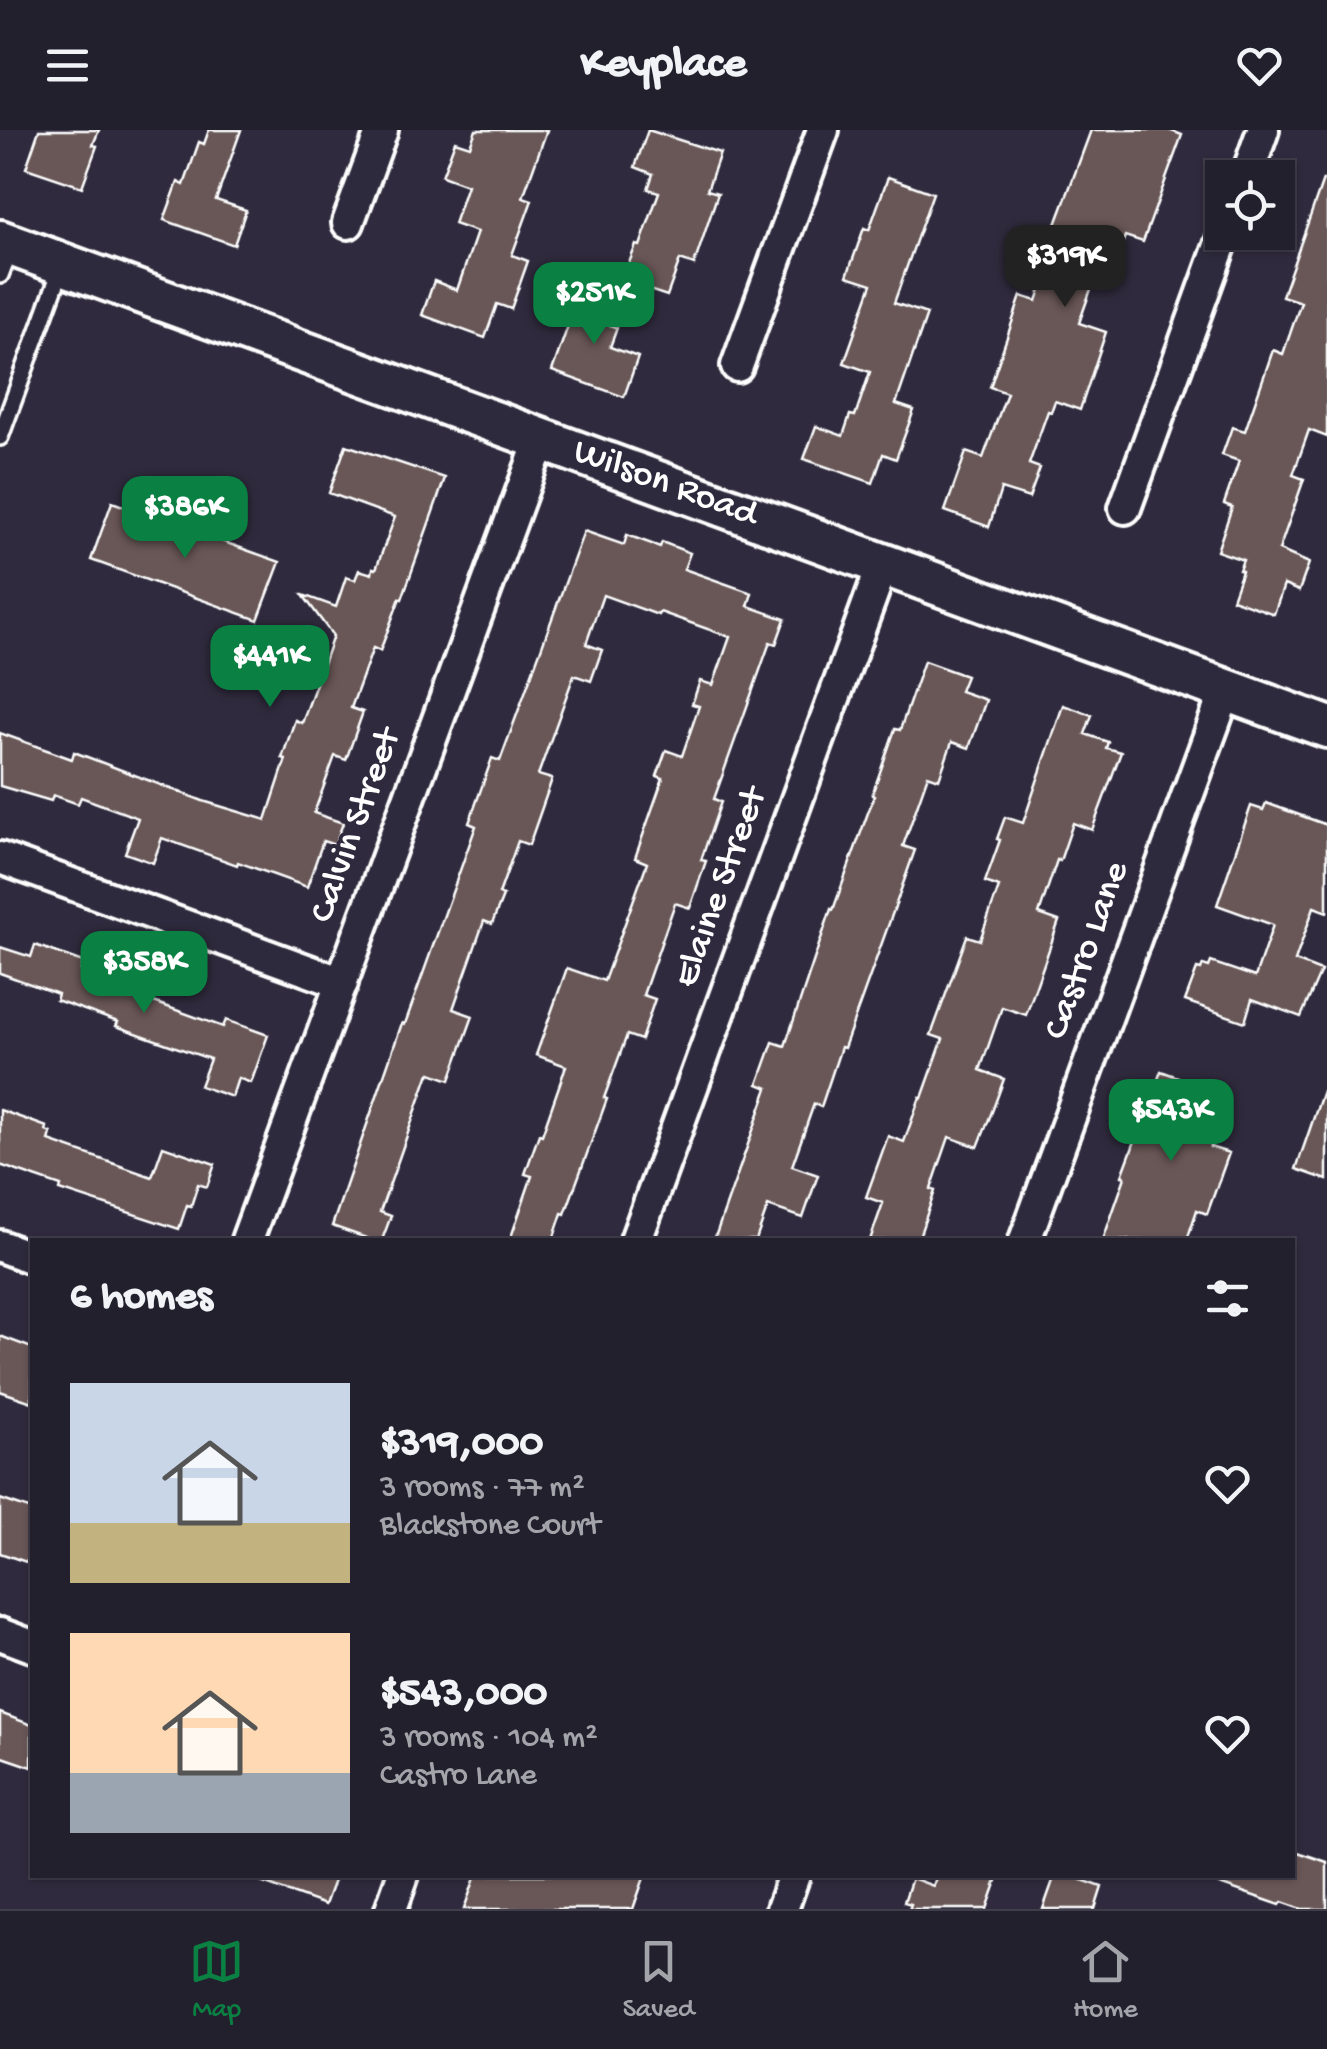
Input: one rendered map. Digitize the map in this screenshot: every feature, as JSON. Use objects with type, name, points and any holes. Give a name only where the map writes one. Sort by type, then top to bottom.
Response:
[{"type":"street","points":[[348,223],[382,130]]},
{"type":"street","points":[[737,366],[822,130]]},
{"type":"street","points":[[1252,160],[1263,130]]},
{"type":"street","points":[[1125,508],[1219,250]]},
{"type":"street","name":"Wilson Road","points":[[4,254],[63,264],[1327,726]]},
{"type":"street","name":"Calvin Street","points":[[248,1238],[541,438]]},
{"type":"street","name":"Elaine Street","points":[[637,1238],[884,564]]},
{"type":"street","name":"Castro Lane","points":[[1027,1238],[1226,690]]},
{"type":"street","points":[[0,858],[342,982]]},
{"type":"street","points":[[0,1246],[30,1257]]},
{"type":"street","points":[[0,1634],[30,1645]]},
{"type":"street","points":[[391,1909],[402,1878]]},
{"type":"street","points":[[782,1909],[793,1878]]},
{"type":"lane","points":[[0,437],[63,264]]},
{"type":"building","points":[[39,130],[99,130],[82,187],[26,168]]},
{"type":"building","points":[[209,130],[241,130],[216,200],[246,210],[234,245],[164,220],[178,182],[184,185],[199,142],[204,144]]},
{"type":"building","points":[[476,130],[547,130],[523,197],[532,200],[512,255],[528,261],[511,309],[497,304],[485,338],[422,315],[434,281],[457,290],[477,232],[454,224],[467,185],[442,176],[455,141],[470,146]]},
{"type":"building","points":[[648,130],[720,153],[707,190],[718,193],[694,265],[680,260],[667,296],[622,281],[636,245],[640,246],[659,192],[648,189],[653,174],[635,167]]},
{"type":"building","points":[[1091,130],[1169,130],[1182,135],[1143,242],[1125,236],[1111,277],[1097,272],[1079,323],[1106,332],[1080,410],[1055,401],[1029,464],[1040,468],[1029,498],[1001,489],[989,527],[945,511],[966,452],[983,458],[1007,393],[990,387],[1021,296],[1037,301],[1061,232],[1054,230]]},
{"type":"building","points":[[888,177],[933,193],[894,303],[927,314],[896,404],[914,410],[896,459],[883,454],[873,483],[804,459],[816,426],[843,436],[850,415],[855,416],[870,372],[844,363],[872,284],[847,276]]},
{"type":"building","points":[[1323,180],[1327,181],[1327,437],[1309,430],[1293,475],[1304,479],[1279,550],[1309,563],[1299,591],[1284,585],[1274,614],[1232,599],[1243,560],[1217,551],[1232,507],[1224,504],[1239,461],[1222,455],[1232,427],[1245,431],[1273,350],[1283,354],[1301,302],[1282,296]]},
{"type":"building","points":[[581,289],[618,302],[610,325],[617,328],[610,347],[638,357],[624,397],[552,371]]},
{"type":"building","points":[[346,445],[445,478],[402,599],[380,651],[373,648],[351,708],[363,712],[346,760],[335,756],[314,813],[343,823],[335,845],[323,841],[307,887],[162,838],[153,863],[125,853],[138,818],[81,797],[78,804],[53,795],[51,801],[0,786],[0,733],[72,759],[74,752],[203,801],[266,820],[295,720],[302,723],[333,636],[303,595],[336,607],[346,577],[355,580],[359,570],[372,574],[376,569],[395,517],[329,493]]},
{"type":"building","points":[[112,502],[280,562],[258,620],[91,560]]},
{"type":"building","points":[[584,531],[624,545],[627,535],[690,553],[684,569],[752,593],[748,606],[785,619],[776,644],[770,642],[714,799],[721,802],[690,908],[675,903],[643,995],[655,999],[641,1040],[627,1035],[565,1214],[562,1213],[554,1238],[511,1238],[532,1176],[525,1174],[566,1066],[536,1055],[567,968],[604,981],[647,863],[635,858],[663,778],[657,776],[666,750],[682,756],[699,706],[692,704],[700,681],[713,685],[730,637],[603,595],[586,644],[602,650],[591,681],[574,675],[538,775],[552,779],[529,845],[518,841],[499,894],[503,896],[492,924],[484,921],[453,1009],[473,1016],[450,1080],[431,1073],[428,1076],[380,1212],[391,1216],[383,1238],[366,1238],[332,1226],[476,826],[469,823],[492,758],[500,761]]},
{"type":"building","points":[[924,661],[966,676],[960,691],[986,700],[969,748],[952,742],[939,779],[928,775],[903,846],[915,850],[844,1048],[841,1047],[821,1107],[814,1104],[792,1166],[818,1175],[803,1218],[768,1206],[757,1238],[715,1238],[768,1088],[758,1084],[773,1042],[785,1046],[895,729],[900,730]]},
{"type":"building","points":[[1063,705],[1092,715],[1085,734],[1108,742],[1106,748],[1121,752],[1092,830],[1073,823],[1060,861],[1057,860],[1039,914],[1059,921],[1026,1015],[1002,1007],[980,1070],[1004,1079],[978,1147],[949,1137],[919,1238],[871,1238],[883,1203],[866,1197],[888,1136],[904,1142],[922,1098],[943,1039],[931,1035],[967,936],[980,940],[999,887],[985,882],[1005,817],[1023,823]]},
{"type":"building","points":[[1266,803],[1327,825],[1327,912],[1314,907],[1295,961],[1321,971],[1301,1017],[1252,999],[1245,1022],[1185,1001],[1197,969],[1209,967],[1211,962],[1255,977],[1273,925],[1217,905],[1251,806],[1263,810]]},
{"type":"building","points":[[35,945],[83,962],[81,970],[103,978],[101,983],[223,1027],[226,1020],[268,1035],[251,1083],[238,1078],[232,1097],[200,1086],[210,1059],[116,1026],[118,1022],[56,1000],[58,994],[0,973],[0,947],[31,957]]},
{"type":"building","points":[[1161,1071],[1228,1095],[1210,1147],[1229,1153],[1207,1214],[1197,1210],[1188,1238],[1104,1238],[1125,1177],[1122,1176]]},
{"type":"building","points":[[1323,1091],[1327,1092],[1327,1180],[1296,1169]]},
{"type":"building","points":[[0,1110],[47,1127],[46,1131],[51,1133],[49,1141],[152,1177],[163,1146],[215,1164],[207,1187],[198,1184],[179,1229],[60,1190],[61,1186],[0,1165]]},
{"type":"building","points":[[0,1336],[30,1347],[30,1401],[0,1391]]},
{"type":"building","points":[[0,1499],[30,1509],[30,1563],[0,1553]]},
{"type":"building","points":[[0,1713],[30,1724],[30,1766],[0,1756]]},
{"type":"building","points":[[1295,1851],[1327,1862],[1327,1909],[1302,1909],[1282,1902],[1280,1905],[1205,1879],[1295,1878]]},
{"type":"building","points":[[252,1878],[335,1878],[325,1905]]},
{"type":"building","points":[[475,1878],[644,1878],[633,1909],[464,1909]]},
{"type":"building","points":[[912,1878],[933,1886],[936,1878],[998,1878],[987,1909],[909,1909],[911,1904],[904,1902]]},
{"type":"building","points":[[1054,1878],[1076,1878],[1102,1887],[1095,1909],[1043,1909]]}]
